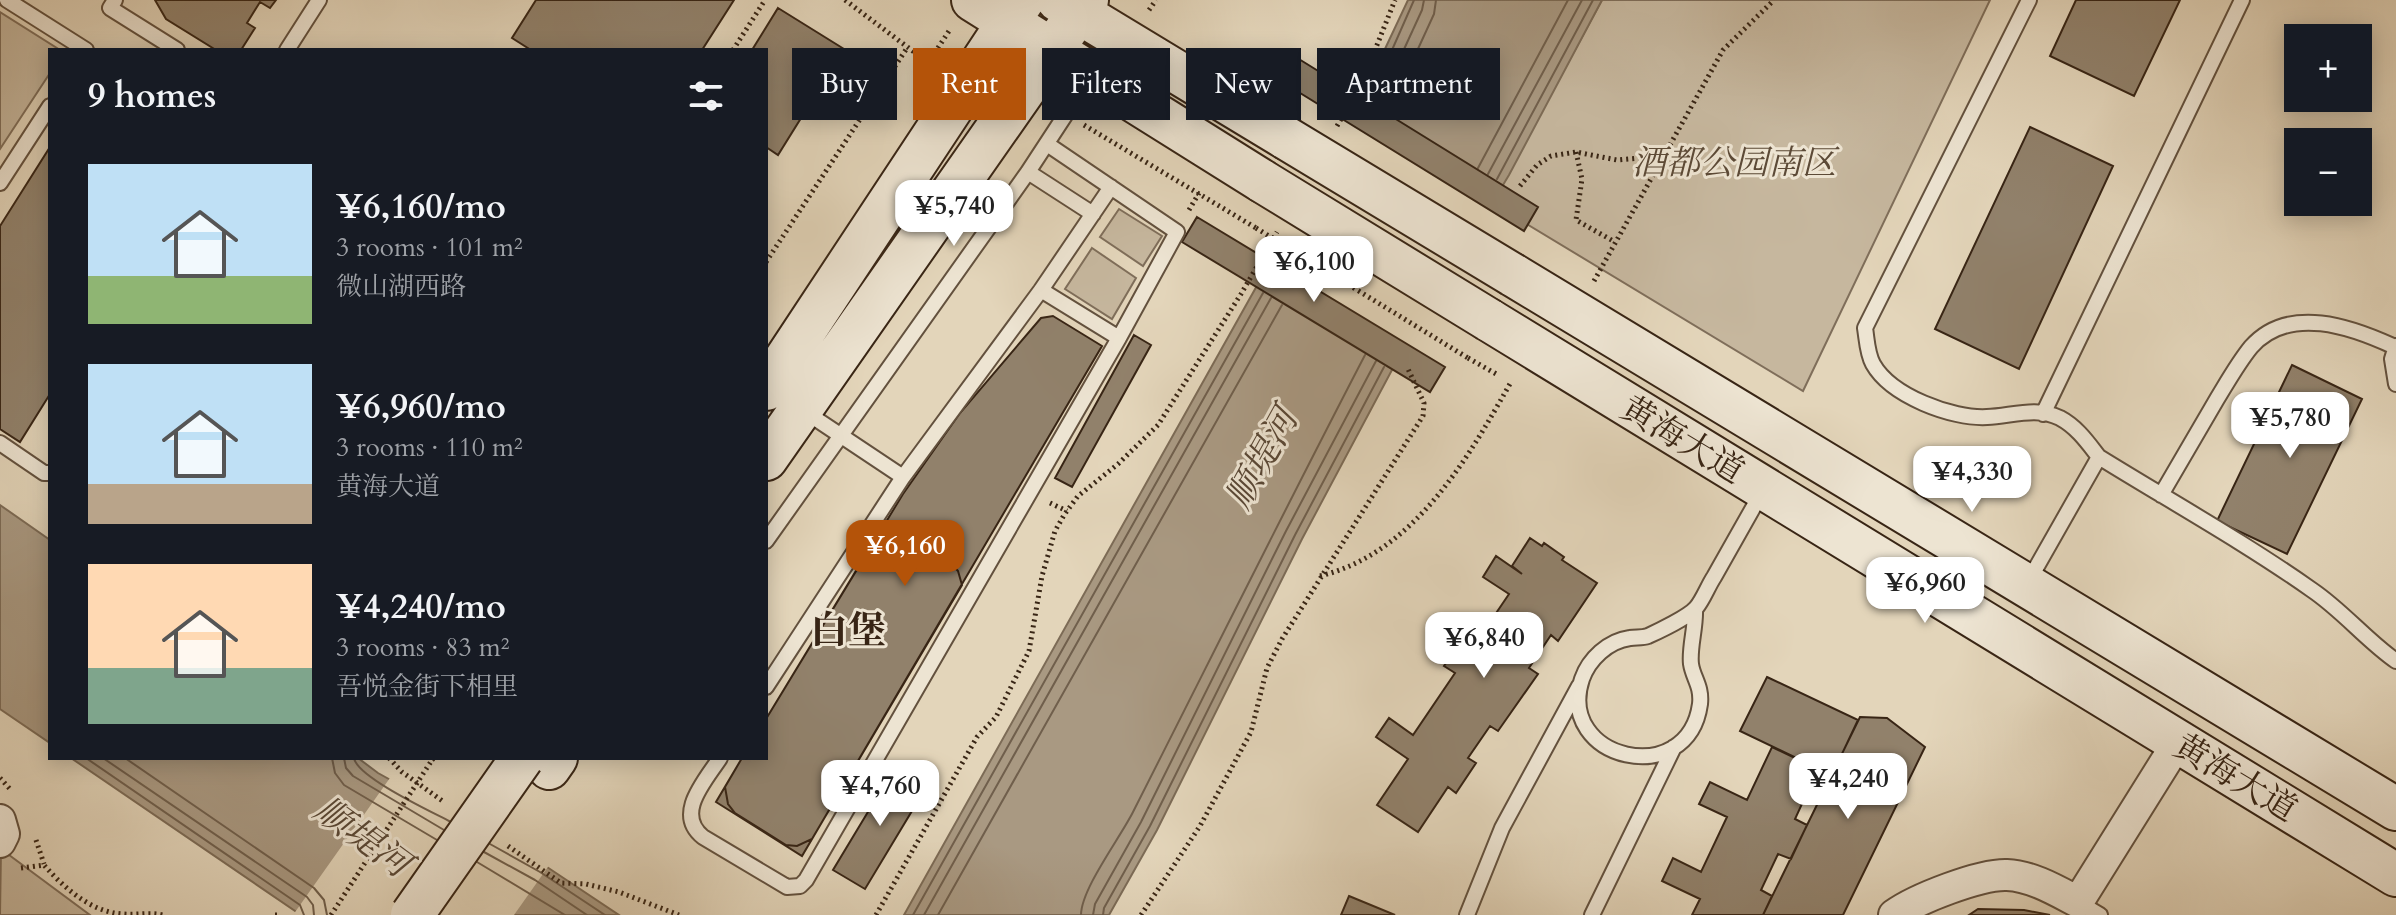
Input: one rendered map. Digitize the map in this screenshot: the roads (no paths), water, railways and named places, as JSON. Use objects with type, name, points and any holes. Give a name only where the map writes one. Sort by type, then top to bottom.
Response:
[{"type":"street","name":"黄海大道","points":[[973,0],[1016,11],[1048,48]]},
{"type":"street","name":"黄海大道","points":[[1075,4],[1117,36],[2396,809]]},
{"type":"street","points":[[1054,48],[1075,4]]},
{"type":"street","points":[[768,448],[778,394],[1016,11]]},
{"type":"street","points":[[778,394],[1042,64]]},
{"type":"street","name":"黄海大道","points":[[1162,120],[2396,875]]},
{"type":"street","points":[[1894,915],[1910,903],[1957,886],[2007,875],[2043,884],[2089,908],[2178,742]]},
{"type":"street","points":[[412,915],[543,761]]},
{"type":"street","points":[[446,915],[543,761]]},
{"type":"street","points":[[0,820],[7,855]]},
{"type":"lane","points":[[7,0],[83,48]]},
{"type":"lane","points":[[115,0],[110,8],[174,48]]},
{"type":"lane","points":[[288,48],[319,0]]},
{"type":"lane","points":[[2029,0],[1865,328],[1874,366],[1907,396],[1949,413],[1986,417],[2021,411],[2058,417],[2075,427],[2099,457],[2312,590],[2354,622],[2375,646],[2396,661]]},
{"type":"lane","points":[[2043,414],[2242,0]]},
{"type":"lane","points":[[1110,48],[1117,36]]},
{"type":"lane","points":[[0,183],[48,109]]},
{"type":"lane","points":[[768,538],[1063,120]]},
{"type":"lane","points":[[719,760],[692,802],[690,815],[694,827],[703,837],[787,887],[800,886],[1119,338],[1177,232],[1047,144]]},
{"type":"lane","points":[[1028,172],[1093,214]]},
{"type":"lane","points":[[768,684],[903,477],[1041,290],[1111,187]]},
{"type":"lane","points":[[1041,290],[1119,338]]},
{"type":"lane","points":[[2161,495],[2237,366],[2253,344],[2281,327],[2315,322],[2357,330],[2396,346],[2392,359],[2396,384]]},
{"type":"lane","points":[[778,394],[903,477]]},
{"type":"lane","points":[[0,443],[48,473]]},
{"type":"lane","points":[[2026,585],[2099,457]]},
{"type":"lane","points":[[1467,915],[1502,828],[1599,653],[1611,644],[1628,638],[1646,637],[1695,609],[1764,488]]},
{"type":"lane","points":[[1592,915],[1674,747],[1691,728],[1700,704],[1700,688],[1691,665],[1695,609]]},
{"type":"lane","points":[[1582,680],[1579,695],[1583,718],[1599,743],[1634,758],[1656,755],[1674,747]]},
{"type":"water","name":"顺堤河","points":[[1408,0],[1602,0],[1509,175],[1393,368],[1302,539],[1157,830],[1109,915],[904,915],[1350,120],[1500,120],[1500,48],[1385,48]]},
{"type":"water","points":[[0,505],[48,539],[48,742],[0,709]]},
{"type":"water","name":"顺堤河","points":[[74,760],[361,760],[378,773],[544,865],[619,915],[301,915]]},
{"type":"district","name":"白堡","points":[[848,630]]},
{"type":"park label","name":"酒都公园南区","points":[[1734,162]]}]
